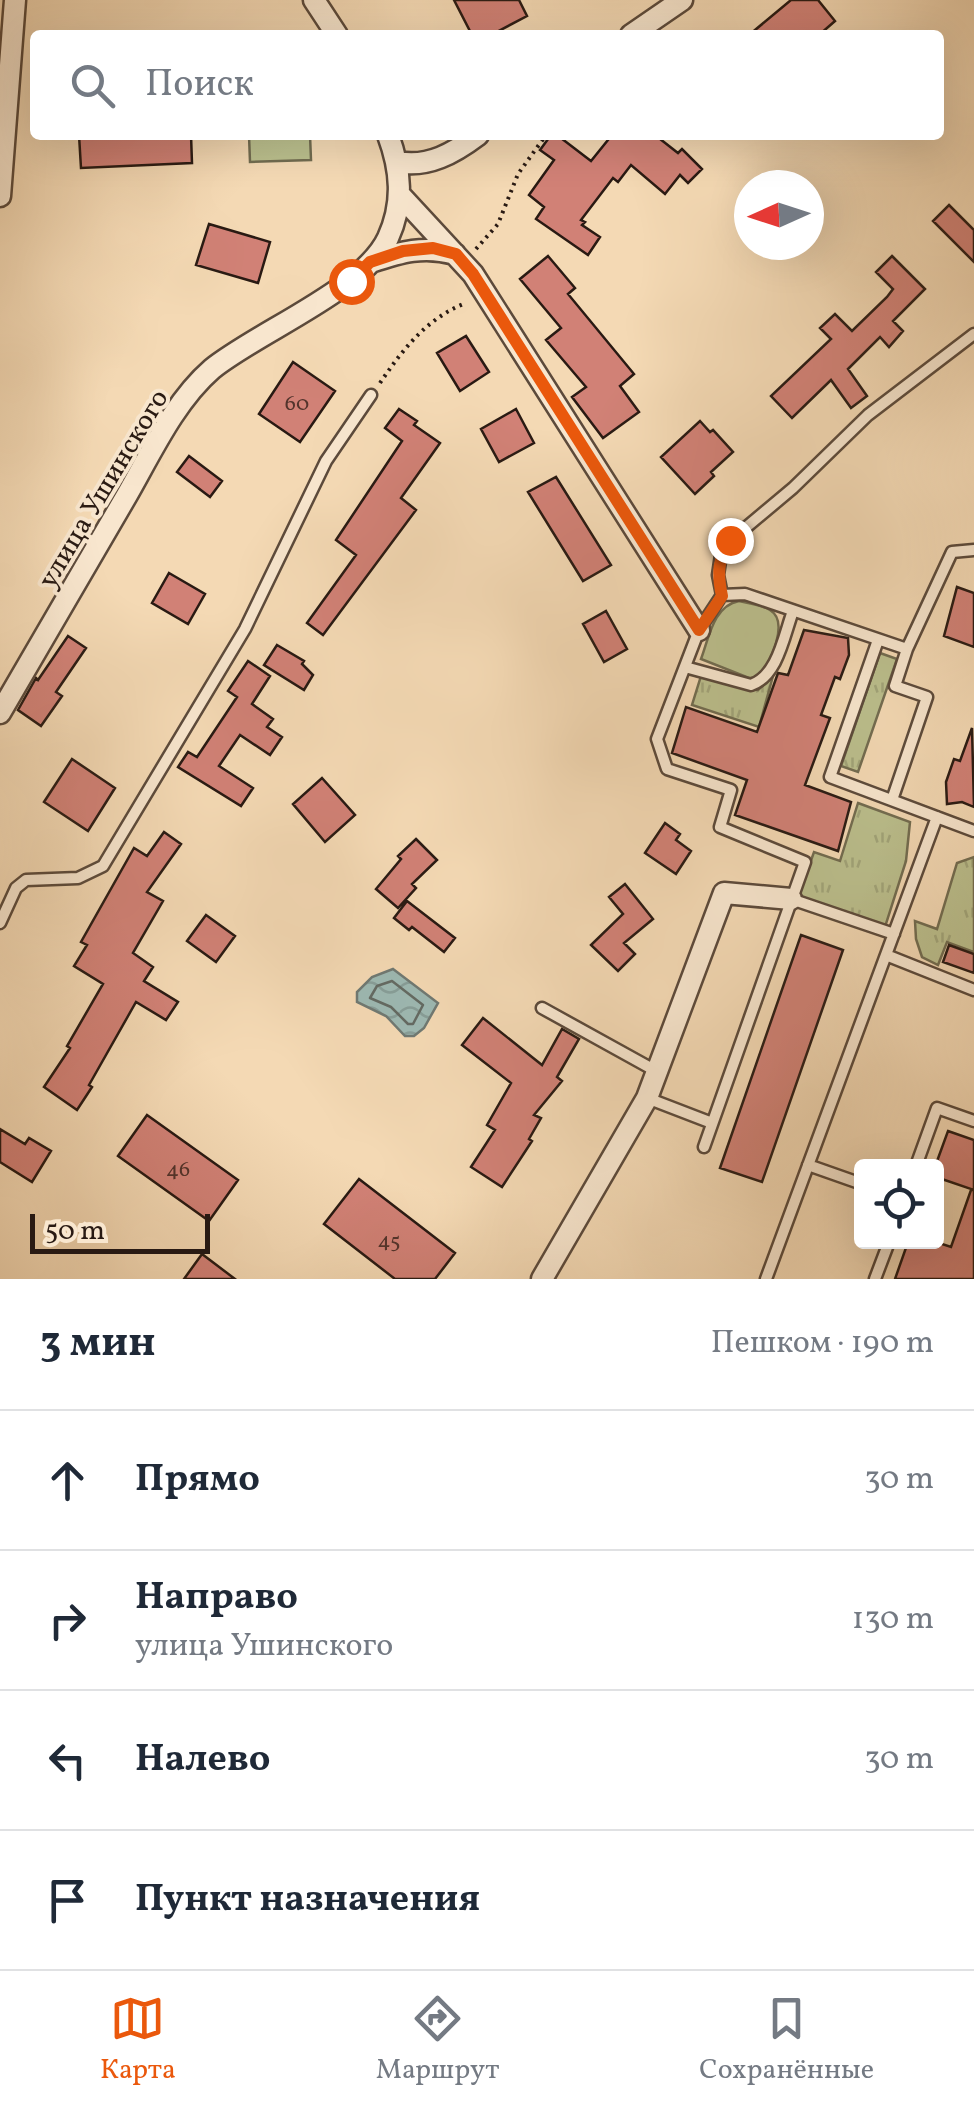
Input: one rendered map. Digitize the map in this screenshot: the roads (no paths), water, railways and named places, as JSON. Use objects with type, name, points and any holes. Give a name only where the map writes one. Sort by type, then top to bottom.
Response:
[{"type":"street","points":[[0,196],[15,0]]},
{"type":"street","points":[[314,0],[334,30]]},
{"type":"street","points":[[638,30],[682,0]]},
{"type":"street","name":"улица Ушинского","points":[[0,713],[170,420],[207,374],[240,347],[351,281],[387,240],[400,195],[398,162],[390,140]]},
{"type":"street","points":[[398,162],[419,166],[459,150],[472,140]]},
{"type":"street","points":[[400,195],[460,258],[699,630]]},
{"type":"street","points":[[370,262],[403,251],[433,248],[460,258]]},
{"type":"street","points":[[542,1279],[647,1098],[724,893],[791,898]]},
{"type":"lane","points":[[704,1147],[805,862],[720,827],[731,790],[667,768],[657,739],[699,630],[722,596],[718,574],[721,555],[730,540],[793,488],[868,415],[974,334]]},
{"type":"lane","points":[[0,923],[16,888],[26,880],[78,878],[103,866],[246,629],[326,461],[371,395]]},
{"type":"lane","points":[[892,800],[927,698],[896,686],[907,649],[952,552],[974,550]]},
{"type":"lane","points":[[722,596],[745,594],[907,649]]},
{"type":"lane","points":[[685,666],[751,685],[761,682],[773,667],[793,611]]},
{"type":"lane","points":[[878,640],[830,777],[974,831]]},
{"type":"lane","points":[[766,1279],[937,817]]},
{"type":"lane","points":[[791,898],[894,934]]},
{"type":"lane","points":[[886,954],[974,990]]},
{"type":"lane","points":[[542,1008],[656,1070]]},
{"type":"lane","points":[[647,1098],[712,1123]]},
{"type":"lane","points":[[919,1159],[937,1108],[974,1121]]},
{"type":"lane","points":[[808,1165],[854,1181]]},
{"type":"lane","points":[[875,1279],[886,1249]]},
{"type":"water","points":[[393,969],[438,1003],[424,1028],[414,1036],[405,1036],[386,1016],[357,1002],[357,992],[372,977]]}]
